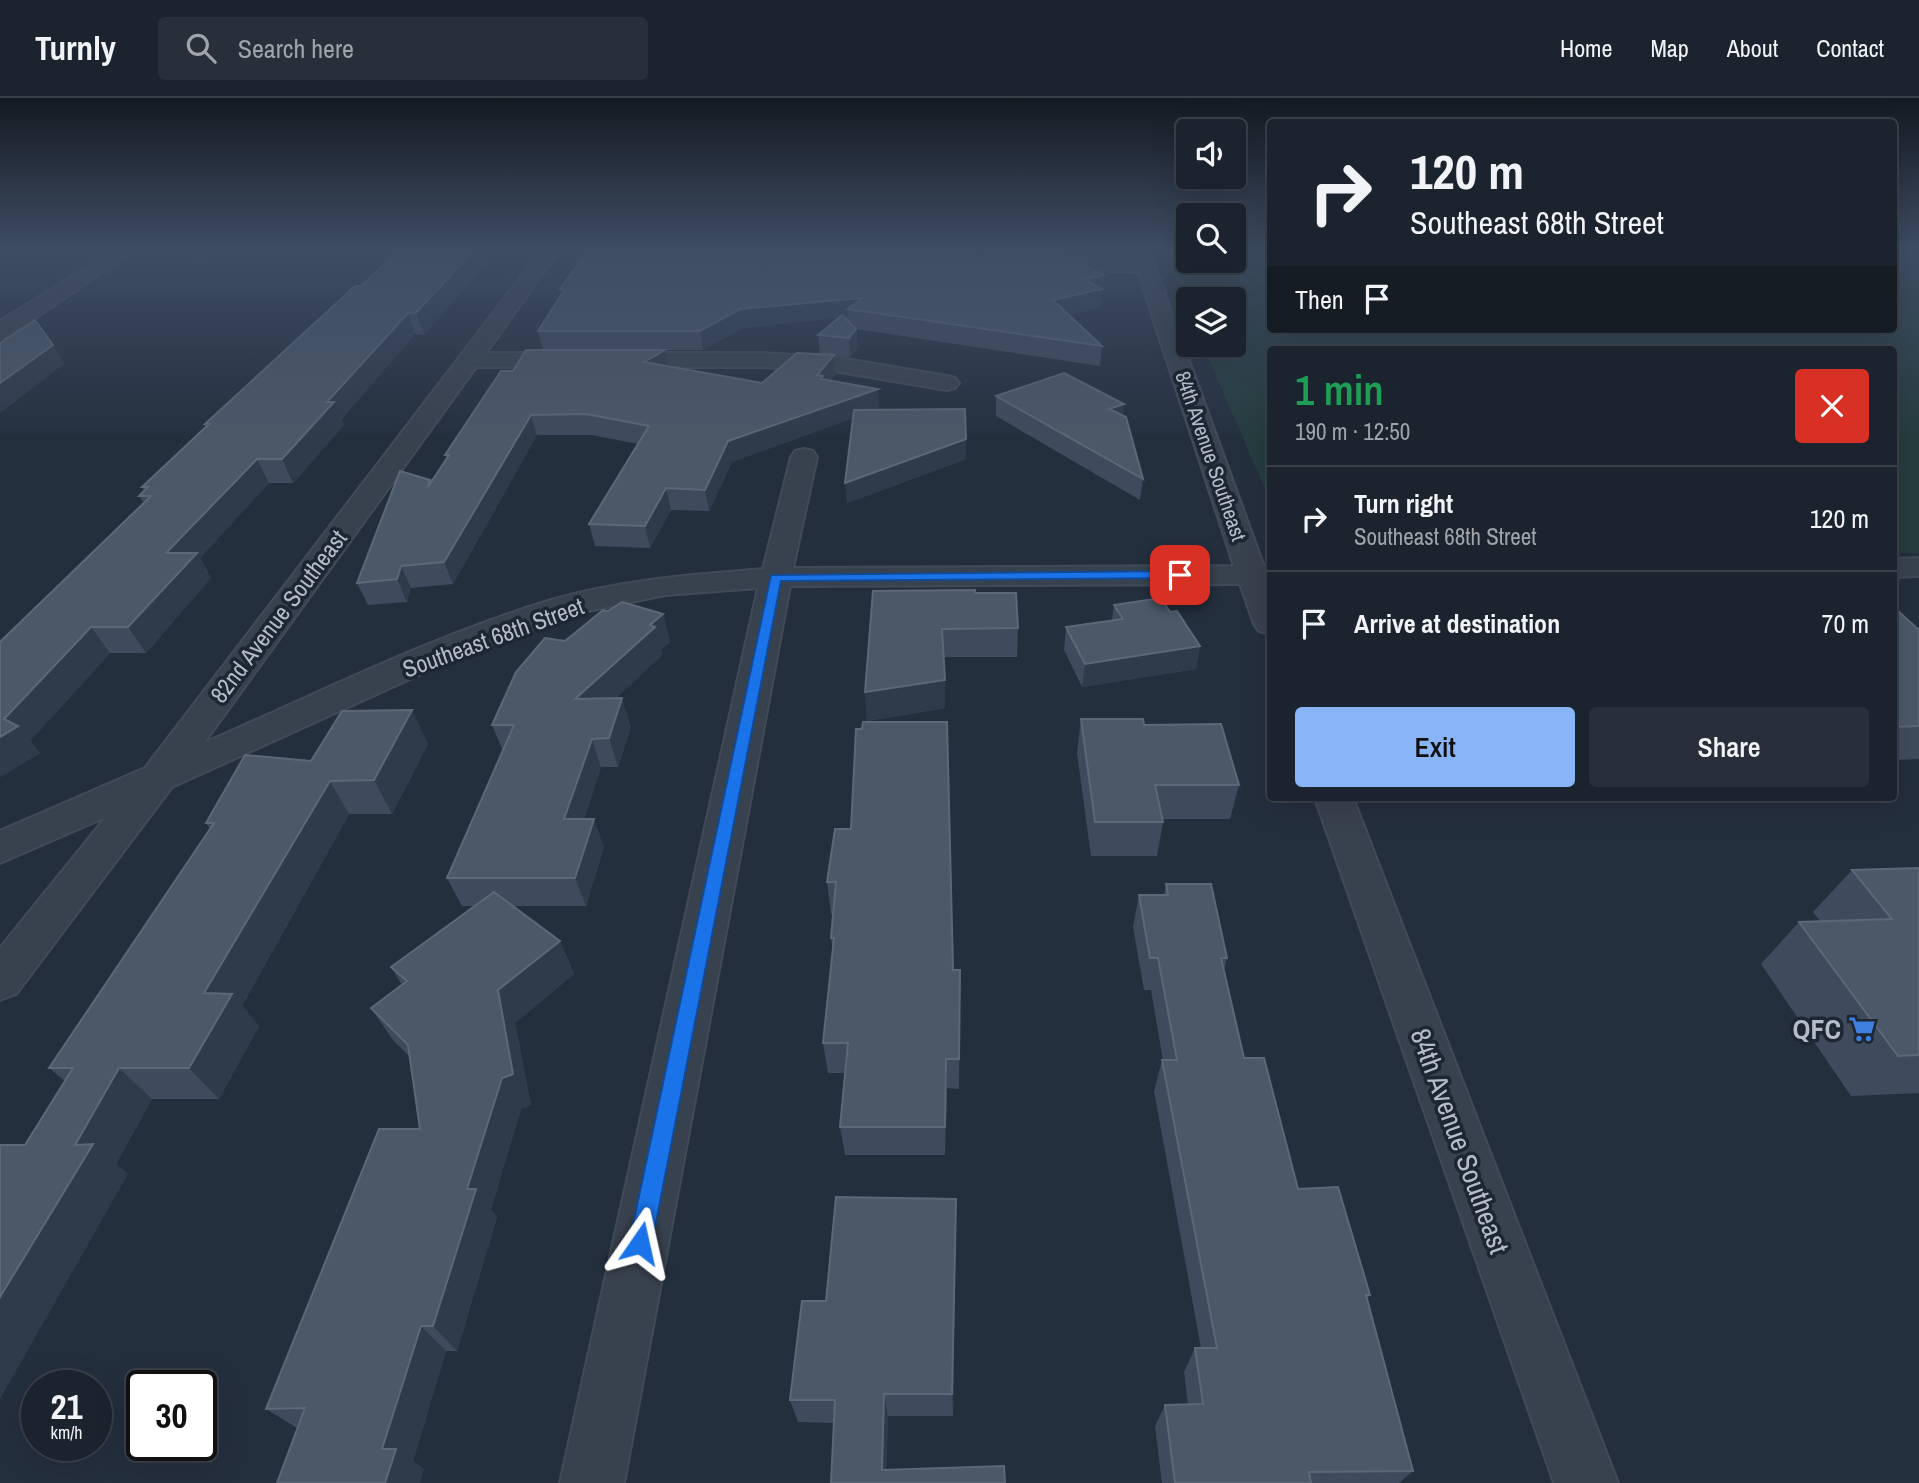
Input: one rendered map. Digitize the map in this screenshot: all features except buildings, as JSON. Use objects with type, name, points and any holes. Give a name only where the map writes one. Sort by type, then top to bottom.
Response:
[{"type":"street","points":[[0,331],[29,313]]},
{"type":"street","name":"82nd Avenue Southeast","points":[[0,981],[157,780],[504,313]]},
{"type":"street","name":"84th Avenue Southeast","points":[[1163,313],[1261,575],[1267,608]]},
{"type":"street","points":[[468,360],[740,359],[806,362],[947,383]]},
{"type":"street","points":[[592,1483],[776,578],[804,457]]},
{"type":"street","points":[[1897,568],[1919,568]]},
{"type":"street","name":"Southeast 68th Street","points":[[0,848],[442,652],[559,608],[665,586],[776,578],[1261,575]]},
{"type":"street","name":"84th Avenue Southeast","points":[[1335,801],[1586,1483]]},
{"type":"green space","points":[[1246,313],[1267,313],[1267,333],[1897,333],[1897,313],[1919,313],[1919,553],[1897,553],[1897,346],[1267,346],[1267,494],[1208,357],[1246,357]]},
{"type":"place","name":"QFC","points":[[1862,1029]]},
{"type":"route","points":[[640,1243],[776,578],[1180,575]]}]
